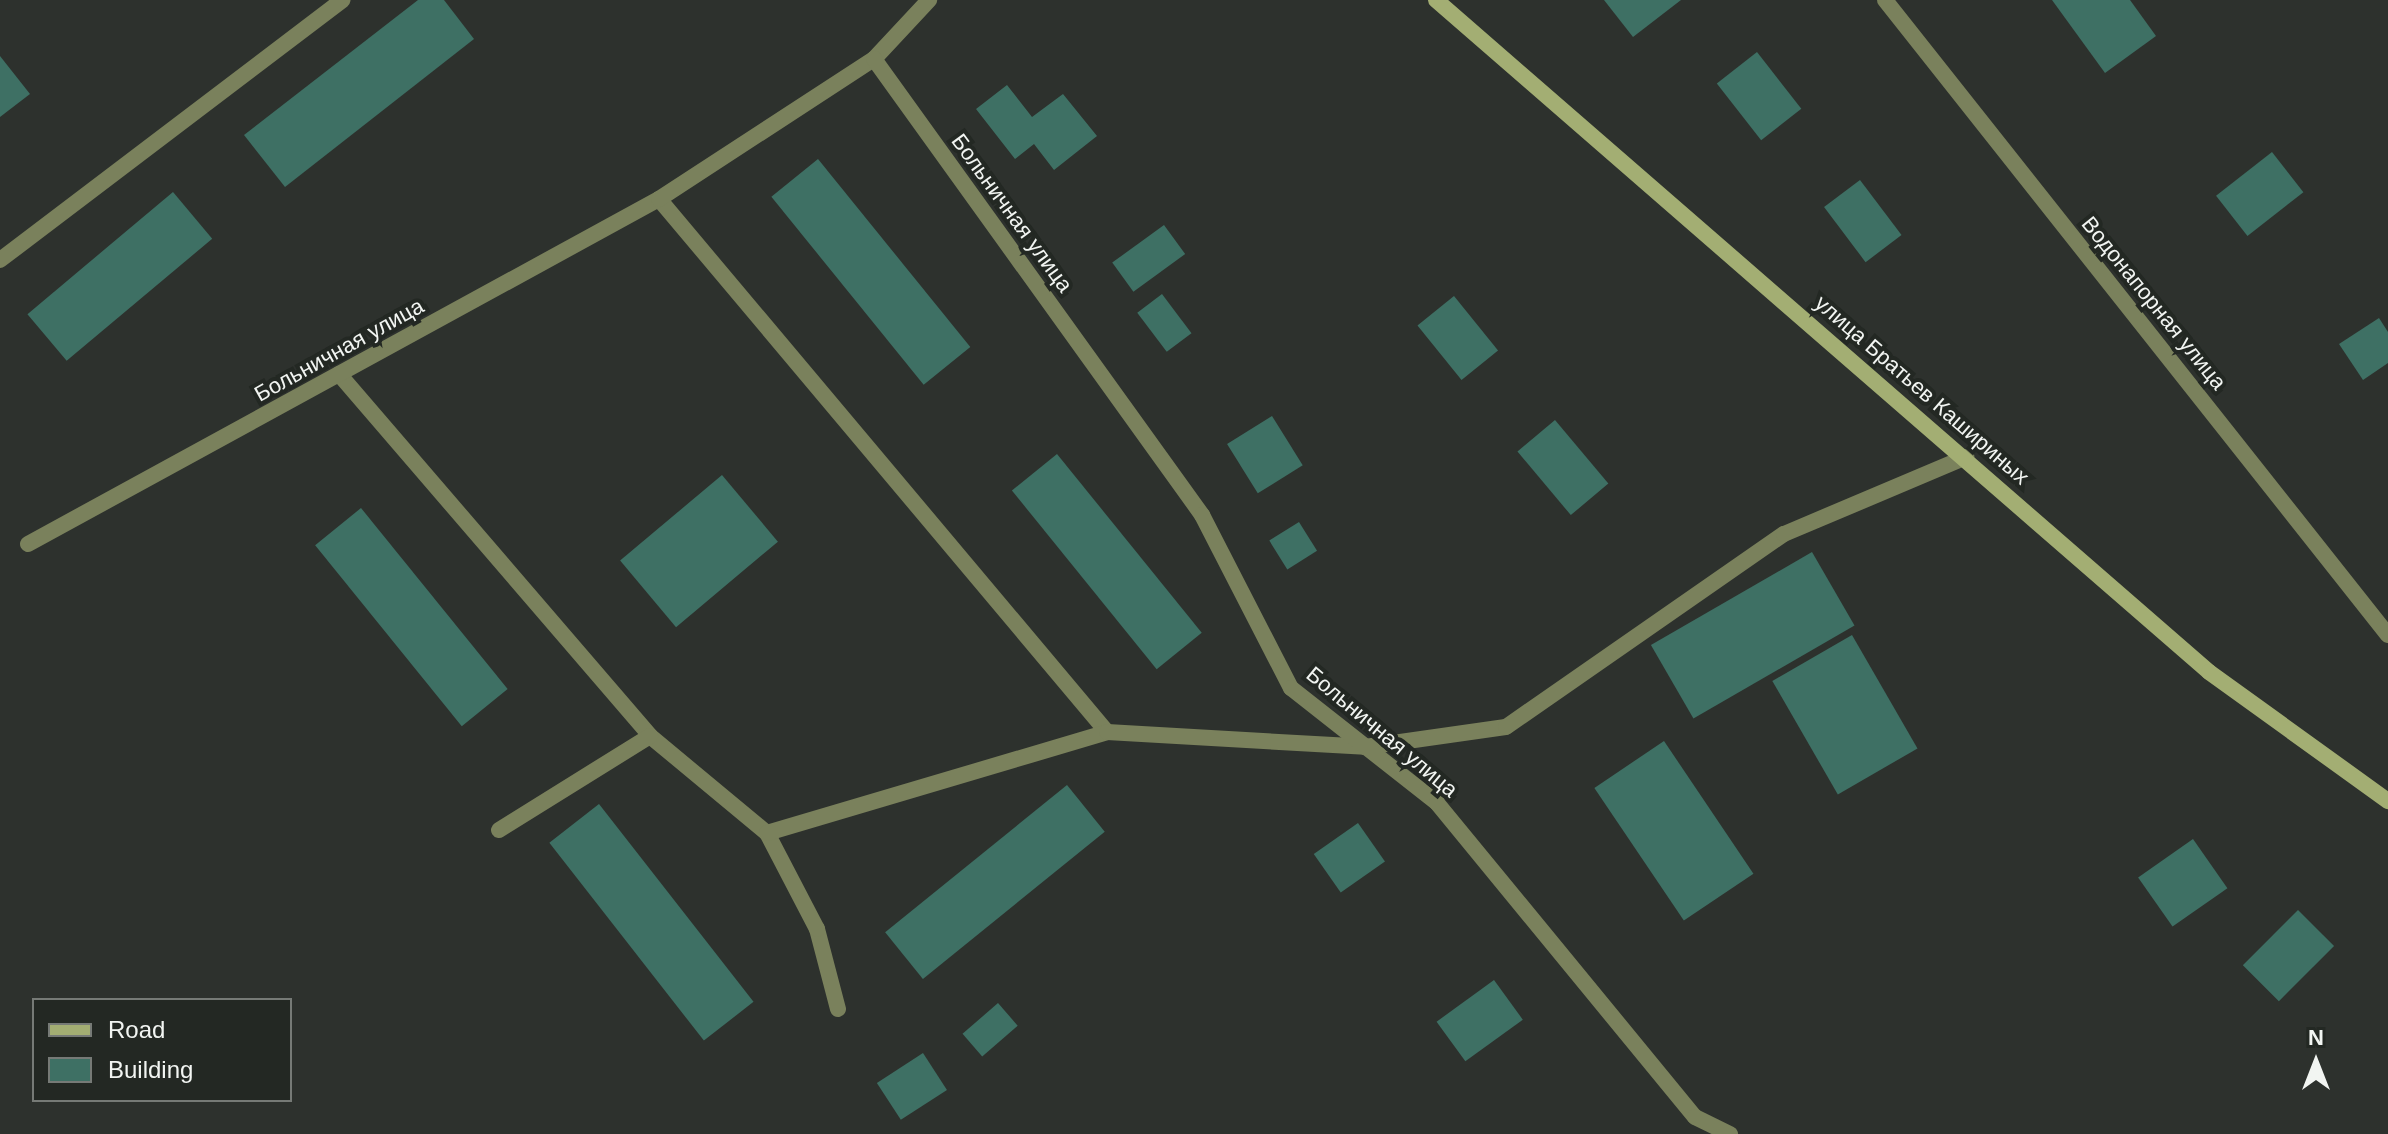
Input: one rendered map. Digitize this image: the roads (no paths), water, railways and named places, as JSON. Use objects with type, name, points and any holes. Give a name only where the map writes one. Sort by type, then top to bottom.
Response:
[{"type":"main road","name":"улица Братьев Кашириных","points":[[1436,0],[1966,457],[2209,672],[2388,801]]},
{"type":"street","points":[[0,260],[343,0]]},
{"type":"street","points":[[874,59],[929,0]]},
{"type":"street","name":"Водонапорная улица","points":[[1885,0],[2388,635]]},
{"type":"street","name":"Больничная улица","points":[[28,544],[659,199],[874,59],[1202,515],[1291,688],[1437,803],[1695,1117],[1730,1134]]},
{"type":"street","points":[[659,199],[1107,732]]},
{"type":"street","points":[[339,374],[650,736],[767,833],[817,929],[838,1009]]},
{"type":"street","points":[[767,833],[1107,732],[1365,747],[1506,727],[1784,534],[1966,457]]},
{"type":"street","points":[[499,830],[650,736]]}]
